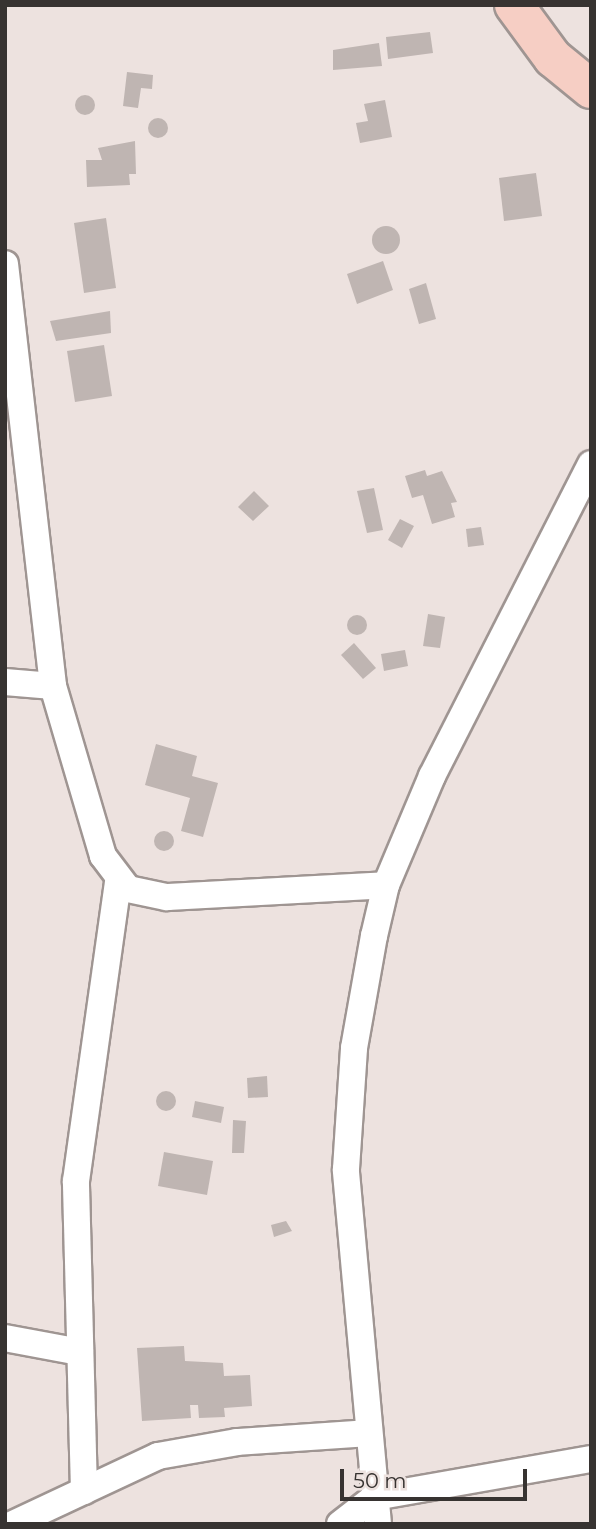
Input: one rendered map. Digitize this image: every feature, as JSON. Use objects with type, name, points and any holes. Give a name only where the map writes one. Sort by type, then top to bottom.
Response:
[{"type":"street","points":[[514,5],[553,58],[591,89]]},
{"type":"street","points":[[5,264],[53,687],[103,856],[118,882],[144,895],[167,897],[386,885]]},
{"type":"street","points":[[377,1524],[348,1224],[347,1158],[356,1036],[386,885],[459,719],[591,464]]},
{"type":"street","points":[[5,682],[53,687]]},
{"type":"street","points":[[84,1491],[76,1170],[118,882]]},
{"type":"street","points":[[5,1338],[80,1352]]},
{"type":"street","points":[[13,1524],[134,1464],[195,1446],[368,1433]]},
{"type":"street","points":[[340,1524],[375,1497],[591,1459]]},
{"type":"building","points":[[430,32],[433,53],[388,59],[386,37]]},
{"type":"building","points":[[379,43],[382,66],[333,70],[333,50]]},
{"type":"building","points":[[127,72],[153,75],[152,89],[141,88],[138,108],[123,106]]},
{"type":"building","points":[[85,95],[92,98],[95,105],[92,112],[85,115],[78,112],[75,105],[78,98]]},
{"type":"building","points":[[385,100],[392,137],[360,143],[356,123],[368,121],[364,104]]},
{"type":"building","points":[[158,118],[165,121],[168,128],[165,135],[158,138],[151,135],[148,128],[151,121]]},
{"type":"building","points":[[135,141],[136,174],[129,174],[130,185],[87,187],[86,160],[102,160],[98,148]]},
{"type":"building","points":[[536,173],[542,216],[504,221],[499,178]]},
{"type":"building","points":[[106,218],[116,288],[84,293],[74,223]]},
{"type":"building","points":[[386,226],[396,230],[400,240],[396,250],[386,254],[376,250],[372,240],[376,230]]},
{"type":"building","points":[[383,261],[393,290],[357,304],[347,274]]},
{"type":"building","points":[[426,283],[436,319],[419,324],[409,289]]},
{"type":"building","points":[[110,311],[111,333],[56,341],[50,321]]},
{"type":"building","points":[[104,345],[112,396],[75,402],[67,351]]},
{"type":"building","points":[[425,470],[427,476],[442,471],[457,502],[451,503],[455,517],[432,524],[423,495],[412,498],[405,476]]},
{"type":"building","points":[[374,488],[383,530],[367,533],[357,491]]},
{"type":"building","points":[[254,491],[269,506],[253,521],[238,507]]},
{"type":"building","points":[[400,519],[414,526],[402,548],[388,540]]},
{"type":"building","points":[[481,527],[484,545],[468,547],[466,529]]},
{"type":"building","points":[[428,614],[445,617],[440,648],[423,646]]},
{"type":"building","points":[[357,615],[364,618],[367,625],[364,632],[357,635],[350,632],[347,625],[350,618]]},
{"type":"building","points":[[354,643],[376,668],[363,679],[341,655]]},
{"type":"building","points":[[405,650],[408,666],[384,671],[381,654]]},
{"type":"building","points":[[156,744],[197,756],[192,776],[218,783],[203,837],[181,831],[190,798],[145,785]]},
{"type":"building","points":[[164,831],[171,834],[174,841],[171,848],[164,851],[157,848],[154,841],[157,834]]},
{"type":"building","points":[[267,1076],[268,1097],[248,1098],[247,1078]]},
{"type":"building","points":[[166,1091],[173,1094],[176,1101],[173,1108],[166,1111],[159,1108],[156,1101],[159,1094]]},
{"type":"building","points":[[195,1101],[224,1107],[221,1123],[192,1117]]},
{"type":"building","points":[[233,1120],[246,1121],[244,1153],[232,1153]]},
{"type":"building","points":[[164,1152],[213,1161],[207,1195],[158,1186]]},
{"type":"building","points":[[286,1221],[292,1231],[274,1237],[271,1225]]},
{"type":"building","points":[[184,1346],[185,1361],[223,1363],[224,1376],[250,1375],[252,1406],[224,1408],[225,1417],[199,1418],[198,1405],[190,1405],[191,1418],[142,1421],[137,1348]]}]
